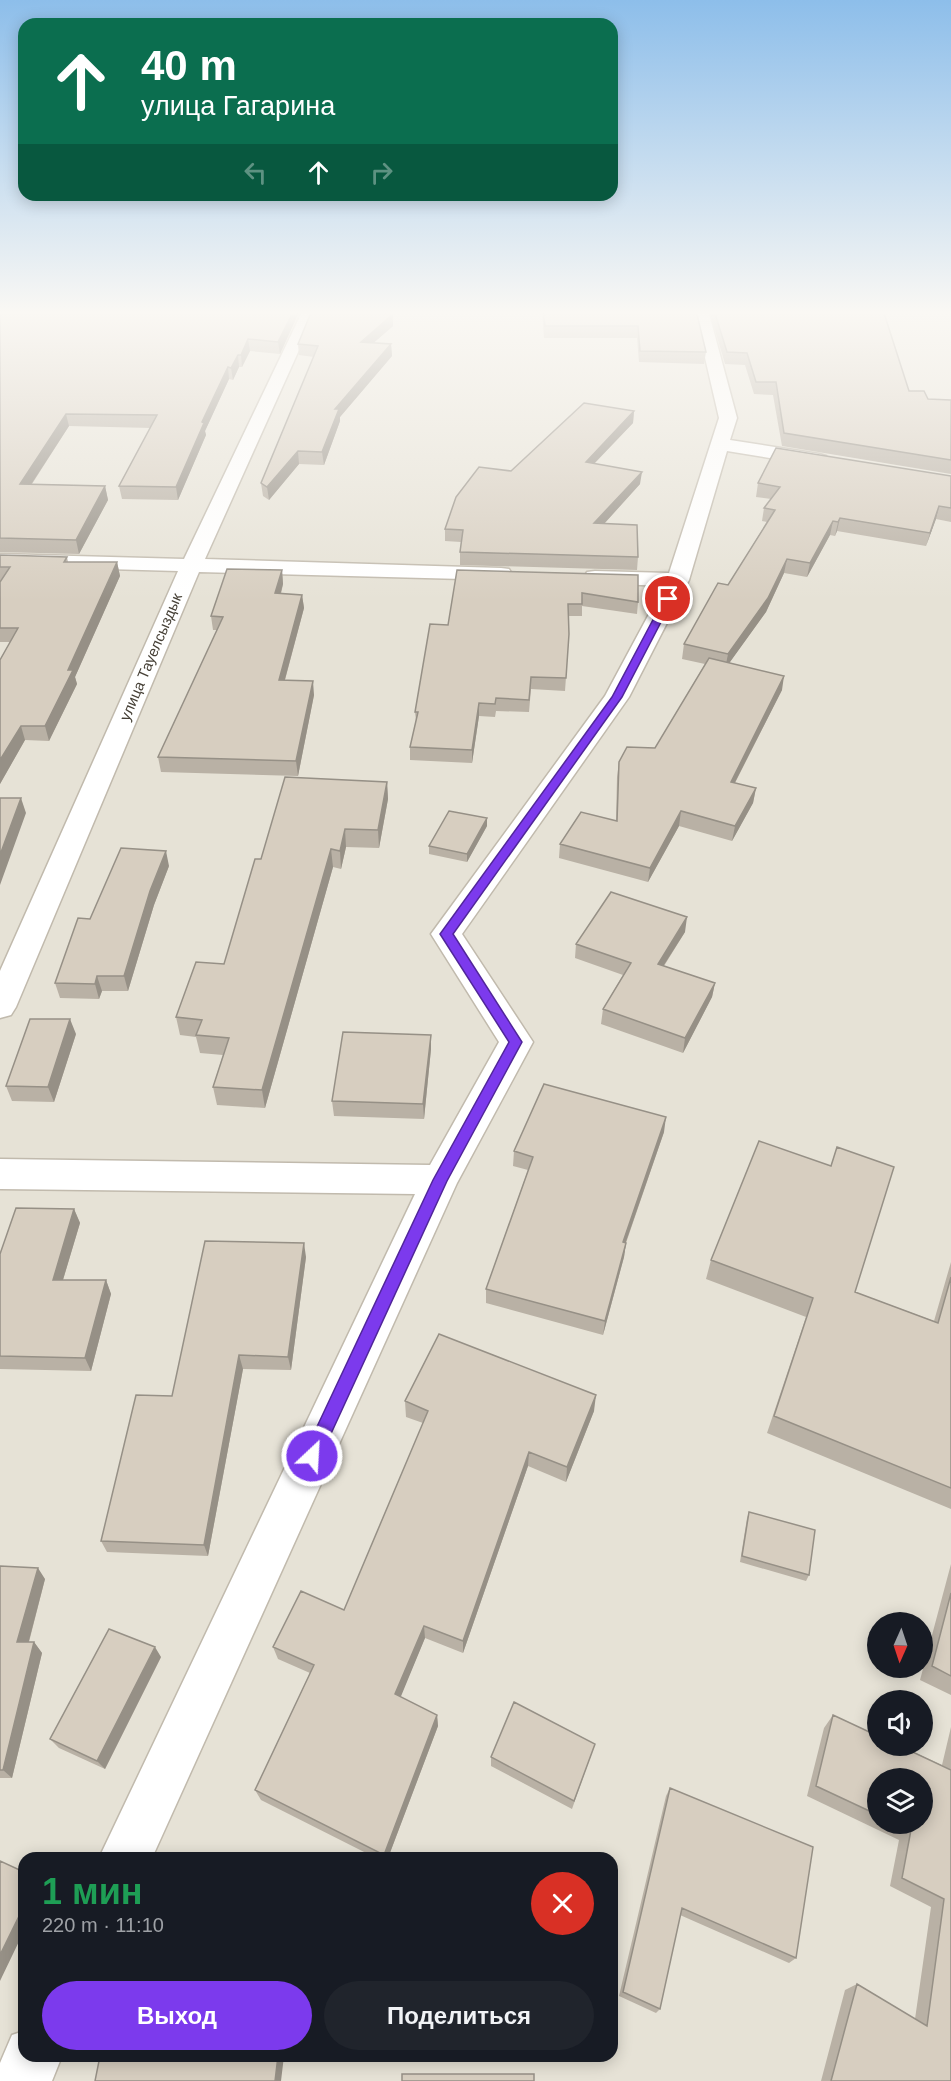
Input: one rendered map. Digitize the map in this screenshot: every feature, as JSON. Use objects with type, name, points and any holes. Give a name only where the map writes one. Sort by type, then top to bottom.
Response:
[{"type":"street","name":"улица Тауелсыздык","points":[[0,1007],[192,564],[265,407]]},
{"type":"street","points":[[128,1852],[440,1180],[516,1042],[446,934],[617,697],[678,580],[728,418],[725,407]]},
{"type":"street","points":[[720,444],[836,463]]},
{"type":"street","points":[[0,560],[524,575]]},
{"type":"street","points":[[572,576],[678,580]]},
{"type":"street","points":[[0,1174],[440,1180]]},
{"type":"street","points":[[22,2081],[30,2062]]},
{"type":"shaded area","points":[[0,407],[951,407],[951,2081],[0,2081]]},
{"type":"building","points":[[0,407],[209,407],[176,487],[119,486],[157,415],[66,414],[20,484],[105,486],[76,540],[0,538]]},
{"type":"building","points":[[293,407],[339,409],[322,452],[298,451],[267,487],[261,483]]},
{"type":"building","points":[[580,407],[610,407],[634,411],[586,462],[642,472],[594,523],[637,525],[638,557],[460,552],[463,530],[445,529],[456,497],[479,467],[511,471]]},
{"type":"building","points":[[780,407],[951,407],[951,460],[784,433]]},
{"type":"building","points":[[776,448],[951,476],[951,508],[939,506],[930,533],[840,518],[838,522],[833,521],[810,563],[787,559],[768,598],[728,654],[684,644],[718,583],[728,585],[775,510],[764,508],[780,487],[758,483]]},
{"type":"building","points":[[0,555],[67,557],[64,562],[117,562],[68,670],[73,670],[45,726],[21,726],[0,760],[0,660],[18,628],[0,628],[0,582],[10,567],[0,567]]},
{"type":"building","points":[[227,569],[282,570],[275,593],[302,595],[279,680],[313,681],[296,761],[158,757],[223,617],[211,616]]},
{"type":"building","points":[[457,570],[638,575],[638,602],[582,593],[582,604],[568,604],[569,634],[566,678],[531,677],[529,700],[496,698],[495,704],[479,703],[472,750],[410,747],[418,712],[415,712],[430,624],[448,625]]},
{"type":"building","points":[[709,658],[784,676],[731,782],[756,788],[735,826],[681,811],[650,868],[560,844],[581,812],[617,821],[619,762],[627,747],[655,748]]},
{"type":"building","points":[[285,777],[387,782],[378,830],[345,829],[340,851],[331,849],[262,1090],[213,1087],[229,1038],[196,1035],[202,1020],[176,1017],[196,962],[224,964],[255,859],[261,859]]},
{"type":"building","points":[[0,798],[21,798],[0,855]]},
{"type":"building","points":[[449,811],[487,818],[467,854],[429,846]]},
{"type":"building","points":[[121,848],[166,851],[150,891],[124,976],[97,976],[95,984],[55,983],[78,918],[90,919]]},
{"type":"building","points":[[611,892],[687,917],[658,964],[715,983],[685,1038],[603,1009],[631,963],[576,944]]},
{"type":"building","points":[[30,1019],[70,1019],[48,1087],[6,1086]]},
{"type":"building","points":[[343,1032],[431,1035],[423,1104],[332,1101]]},
{"type":"building","points":[[544,1084],[666,1117],[623,1242],[626,1243],[605,1321],[486,1289],[533,1157],[514,1151]]},
{"type":"building","points":[[759,1141],[831,1166],[837,1147],[894,1167],[855,1292],[938,1323],[951,1277],[951,1488],[774,1416],[813,1298],[711,1260]]},
{"type":"building","points":[[16,1208],[74,1209],[53,1280],[106,1280],[85,1358],[0,1356],[0,1254]]},
{"type":"building","points":[[205,1241],[304,1243],[288,1357],[239,1355],[204,1545],[101,1541],[136,1395],[172,1396]]},
{"type":"building","points":[[439,1334],[596,1395],[567,1467],[529,1452],[463,1641],[424,1626],[395,1694],[437,1715],[385,1852],[378,1852],[255,1790],[314,1665],[273,1647],[301,1591],[344,1610],[428,1411],[405,1401]]},
{"type":"building","points":[[749,1512],[815,1530],[809,1575],[742,1556]]},
{"type":"building","points":[[0,1566],[38,1568],[17,1642],[34,1642],[3,1770],[0,1770]]},
{"type":"building","points":[[951,1593],[951,1676],[933,1667]]},
{"type":"building","points":[[109,1629],[155,1647],[97,1761],[50,1739]]},
{"type":"building","points":[[514,1702],[595,1744],[574,1801],[491,1757]]},
{"type":"building","points":[[833,1715],[867,1731],[867,1756],[921,1756],[951,1770],[951,2081],[831,2081],[857,1984],[927,2026],[944,1899],[902,1878],[910,1834],[933,1834],[933,1768],[867,1768],[867,1810],[816,1786]]},
{"type":"building","points":[[670,1788],[813,1847],[796,1958],[682,1908],[660,2009],[623,1992]]},
{"type":"building","points":[[0,1861],[18,1869],[18,1918],[0,1955]]},
{"type":"building","points":[[99,2062],[277,2062],[275,2081],[95,2081]]},
{"type":"building","points":[[402,2074],[534,2074],[534,2081],[402,2081]]},
{"type":"route","points":[[312,1456],[440,1180],[516,1042],[446,934],[617,697],[668,599]]}]
